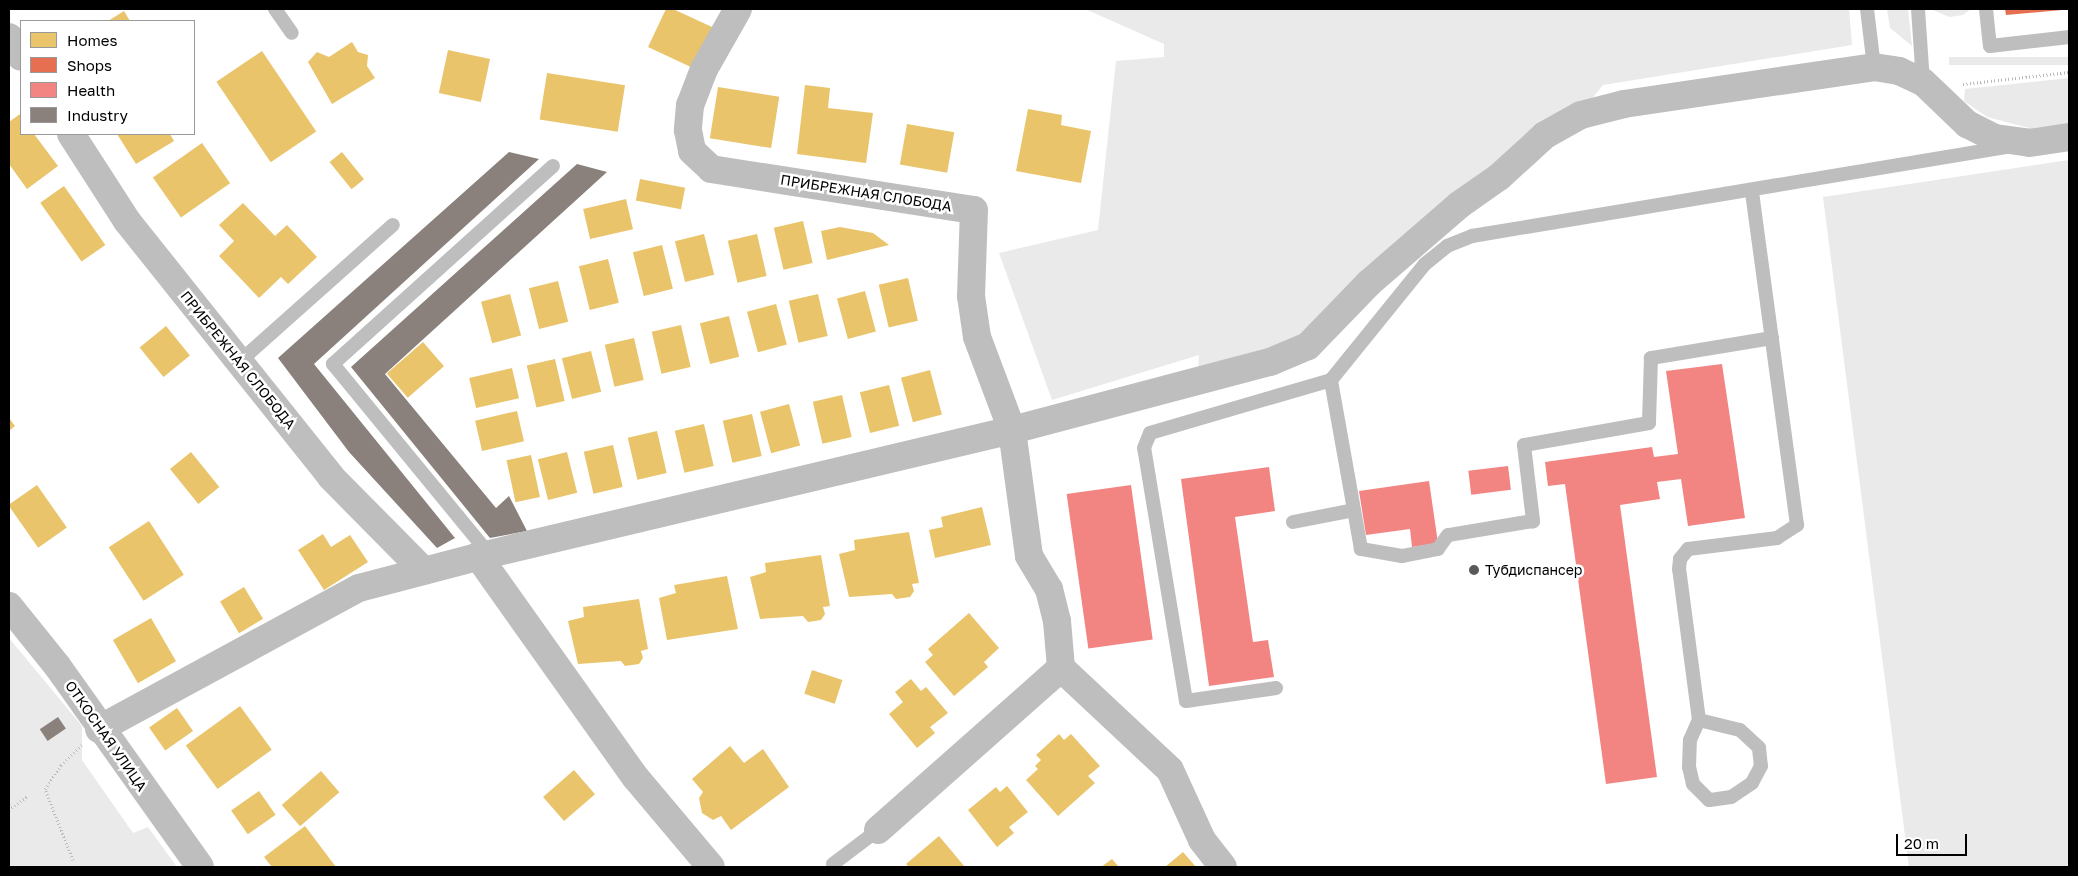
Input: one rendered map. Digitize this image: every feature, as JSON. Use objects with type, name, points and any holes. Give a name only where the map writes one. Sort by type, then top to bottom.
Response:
[{"type":"street","name":"ПРИБРЕЖНАЯ СЛОБОДА","points":[[738,9],[704,68],[690,105],[688,130],[692,152],[711,169],[974,210],[971,296],[977,338],[1012,430]]},
{"type":"street","points":[[9,37],[20,55]]},
{"type":"street","points":[[99,729],[360,588],[484,555],[1012,430],[1270,362],[1308,346],[1369,283],[1459,205],[1499,177],[1546,135],[1581,115],[1624,104],[1874,67],[1899,71],[1926,85],[1968,124],[1996,138],[2029,143],[2069,137]]},
{"type":"street","name":"ПРИБРЕЖНАЯ СЛОБОДА","points":[[72,135],[127,221],[331,477],[424,570]]},
{"type":"street","points":[[1012,430],[1029,556],[1049,589],[1057,621],[1061,668],[1170,770],[1202,840],[1223,867]]},
{"type":"street","points":[[484,555],[636,778],[711,867]]},
{"type":"street","name":"ОТКОСНАЯ УЛИЦА","points":[[9,606],[58,667],[99,729],[200,867]]},
{"type":"street","points":[[878,830],[1061,668]]},
{"type":"lane","points":[[275,9],[292,32]]},
{"type":"lane","points":[[1867,9],[1874,67]]},
{"type":"lane","points":[[1918,9],[1926,85]]},
{"type":"lane","points":[[1986,9],[1990,46],[2069,38]]},
{"type":"lane","points":[[1276,688],[1186,701],[1144,448],[1150,433],[1331,380],[1425,264],[1447,246],[1472,236],[2029,143]]},
{"type":"lane","points":[[484,555],[333,364],[553,166]]},
{"type":"lane","points":[[1699,720],[1740,730],[1759,748],[1761,766],[1752,783],[1731,797],[1709,800],[1693,784],[1688,767],[1690,740],[1699,720],[1679,569],[1680,559],[1688,548],[1777,538],[1797,525],[1752,190]]},
{"type":"lane","points":[[239,362],[393,225]]},
{"type":"lane","points":[[1331,380],[1361,549],[1402,556],[1438,549],[1448,535],[1533,521],[1524,445],[1649,424],[1651,358],[1772,338]]},
{"type":"lane","points":[[1293,522],[1354,510]]},
{"type":"lane","points":[[833,864],[878,830]]},
{"type":"path","points":[[1926,85],[2069,72]]},
{"type":"path","points":[[73,860],[45,789],[61,765],[99,729]]},
{"type":"path","points":[[9,810],[28,795]]},
{"type":"shaded area","points":[[1085,9],[1849,9],[1852,45],[1603,85],[1591,100],[1296,339],[1198,369],[1199,355],[1052,400],[999,253],[1098,230],[1116,61],[1164,57],[1164,44]]},
{"type":"shaded area","points":[[1887,9],[1908,9],[1912,46],[1890,28]]},
{"type":"shaded area","points":[[1931,9],[1971,9],[1963,15],[1949,17]]},
{"type":"shaded area","points":[[1949,57],[2069,57],[2069,65],[1949,65]]},
{"type":"shaded area","points":[[2069,78],[2069,124],[2037,130],[1987,117],[1964,101],[1965,89]]},
{"type":"shaded area","points":[[2069,160],[2069,867],[1909,867],[1823,197]]},
{"type":"shaded area","points":[[9,638],[82,726],[82,760],[133,833],[148,827],[177,867],[9,867]]},
{"type":"building: Homes","points":[[666,9],[673,9],[712,27],[693,68],[648,47]]},
{"type":"building: Homes","points":[[124,11],[129,20],[110,20]]},
{"type":"building: Homes","points":[[352,42],[358,52],[368,55],[367,66],[375,78],[332,104],[308,62],[317,52],[329,57]]},
{"type":"building: Homes","points":[[448,50],[490,59],[481,102],[439,93]]},
{"type":"building: Homes","points":[[262,51],[316,131],[271,162],[216,82]]},
{"type":"building: Homes","points":[[547,73],[625,85],[618,132],[540,119]]},
{"type":"building: Homes","points":[[805,85],[830,88],[828,108],[873,113],[866,163],[797,154]]},
{"type":"building: Homes","points":[[718,87],[779,97],[771,148],[710,138]]},
{"type":"building: Homes","points":[[1028,109],[1062,115],[1061,125],[1091,131],[1081,183],[1016,171]]},
{"type":"building: Homes","points":[[20,114],[20,135],[35,135],[58,166],[27,189],[9,164],[9,122]]},
{"type":"building: Homes","points":[[907,124],[954,132],[947,173],[900,164]]},
{"type":"building: Homes","points":[[118,135],[171,135],[174,141],[136,164]]},
{"type":"building: Homes","points":[[202,143],[230,183],[181,218],[153,177]]},
{"type":"building: Homes","points":[[342,152],[364,179],[352,189],[330,162]]},
{"type":"building: Homes","points":[[640,179],[685,188],[681,209],[636,201]]},
{"type":"building: Homes","points":[[64,186],[105,245],[82,262],[40,203]]},
{"type":"building: Homes","points":[[626,199],[633,229],[590,239],[583,209]]},
{"type":"building: Homes","points":[[243,203],[275,236],[287,225],[317,257],[288,284],[281,277],[259,298],[219,256],[234,241],[219,225]]},
{"type":"building: Homes","points":[[803,221],[813,263],[783,270],[774,228]]},
{"type":"building: Homes","points":[[840,227],[873,233],[889,245],[827,260],[821,231]]},
{"type":"building: Homes","points":[[704,234],[714,275],[685,282],[675,241]]},
{"type":"building: Homes","points":[[757,234],[767,276],[737,283],[728,241]]},
{"type":"building: Homes","points":[[662,245],[673,289],[644,296],[633,252]]},
{"type":"building: Homes","points":[[608,259],[619,303],[590,310],[579,266]]},
{"type":"building: Homes","points":[[908,278],[918,321],[889,328],[879,285]]},
{"type":"building: Homes","points":[[558,281],[568,322],[539,329],[529,288]]},
{"type":"building: Homes","points":[[865,291],[876,332],[848,339],[837,299]]},
{"type":"building: Homes","points":[[510,294],[521,336],[492,343],[481,302]]},
{"type":"building: Homes","points":[[818,294],[828,336],[798,343],[789,301]]},
{"type":"building: Homes","points":[[776,304],[787,345],[758,352],[747,312]]},
{"type":"building: Homes","points":[[729,316],[739,357],[710,364],[700,323]]},
{"type":"building: Homes","points":[[681,325],[691,367],[661,374],[652,332]]},
{"type":"building: Homes","points":[[166,326],[190,356],[163,377],[140,347]]},
{"type":"building: Homes","points":[[634,338],[644,380],[614,387],[605,345]]},
{"type":"building: Homes","points":[[423,342],[444,366],[408,398],[387,373]]},
{"type":"building: Homes","points":[[591,351],[601,392],[572,399],[562,358]]},
{"type":"building: Homes","points":[[555,359],[565,401],[536,407],[527,366]]},
{"type":"building: Homes","points":[[512,368],[519,398],[476,408],[469,378]]},
{"type":"building: Homes","points":[[930,370],[942,414],[913,422],[901,378]]},
{"type":"building: Homes","points":[[889,385],[899,426],[870,433],[860,392]]},
{"type":"building: Homes","points":[[842,395],[852,437],[822,444],[813,402]]},
{"type":"building: Homes","points":[[789,404],[800,446],[771,453],[760,412]]},
{"type":"building: Homes","points":[[517,411],[524,441],[482,451],[475,421]]},
{"type":"building: Homes","points":[[752,414],[762,456],[732,463],[723,421]]},
{"type":"building: Homes","points":[[9,418],[15,426],[9,431]]},
{"type":"building: Homes","points":[[704,424],[714,466],[684,473],[675,431]]},
{"type":"building: Homes","points":[[657,431],[667,473],[637,480],[628,438]]},
{"type":"building: Homes","points":[[613,445],[623,487],[593,494],[584,452]]},
{"type":"building: Homes","points":[[191,452],[219,487],[198,504],[170,469]]},
{"type":"building: Homes","points":[[567,452],[577,493],[548,500],[538,459]]},
{"type":"building: Homes","points":[[531,455],[540,497],[515,502],[507,460]]},
{"type":"building: Homes","points":[[37,485],[67,528],[38,548],[9,506]]},
{"type":"building: Homes","points":[[982,507],[991,545],[935,558],[929,530],[943,527],[941,517]]},
{"type":"building: Homes","points":[[149,521],[184,575],[144,601],[109,547]]},
{"type":"building: Homes","points":[[909,532],[919,583],[912,584],[914,591],[910,597],[896,599],[892,594],[849,597],[839,554],[855,550],[854,540]]},
{"type":"building: Homes","points":[[323,534],[331,547],[350,535],[368,562],[324,590],[298,550]]},
{"type":"building: Homes","points":[[821,555],[830,606],[823,607],[825,614],[821,620],[808,622],[803,616],[760,619],[750,577],[766,572],[765,563]]},
{"type":"building: Homes","points":[[727,576],[738,629],[667,640],[659,598],[676,593],[674,585]]},
{"type":"building: Homes","points":[[244,587],[263,619],[239,633],[220,601]]},
{"type":"building: Homes","points":[[639,599],[648,649],[641,651],[643,658],[639,664],[625,666],[621,661],[578,664],[568,621],[584,617],[583,607]]},
{"type":"building: Homes","points":[[969,613],[999,648],[984,662],[988,667],[954,696],[925,662],[933,655],[928,649]]},
{"type":"building: Homes","points":[[151,618],[176,661],[138,683],[113,640]]},
{"type":"building: Homes","points":[[812,670],[842,680],[835,704],[804,694]]},
{"type":"building: Homes","points":[[911,679],[921,691],[926,687],[948,713],[930,727],[935,733],[917,748],[889,714],[903,702],[895,692]]},
{"type":"building: Homes","points":[[240,706],[272,750],[218,789],[186,745]]},
{"type":"building: Homes","points":[[177,708],[193,731],[165,750],[149,728]]},
{"type":"building: Homes","points":[[1059,734],[1064,740],[1071,734],[1100,766],[1088,776],[1095,783],[1058,816],[1026,780],[1038,769],[1035,766],[1041,760],[1036,755]]},
{"type":"building: Homes","points":[[730,746],[744,763],[763,749],[789,787],[731,830],[721,816],[713,820],[702,813],[699,798],[703,792],[692,779]]},
{"type":"building: Homes","points":[[574,770],[595,794],[564,821],[543,797]]},
{"type":"building: Homes","points":[[321,771],[339,792],[300,826],[282,805]]},
{"type":"building: Homes","points":[[1007,786],[1028,812],[1009,827],[1014,833],[997,847],[968,810],[996,787],[1000,792]]},
{"type":"building: Homes","points":[[259,791],[276,815],[248,834],[231,811]]},
{"type":"building: Homes","points":[[305,826],[336,867],[272,867],[264,857]]},
{"type":"building: Homes","points":[[939,836],[965,867],[909,867],[906,864]]},
{"type":"building: Homes","points":[[1183,852],[1196,867],[1165,867]]},
{"type":"building: Homes","points":[[1112,859],[1119,867],[1101,867]]},
{"type":"building: Shops","points":[[2005,9],[2062,9],[2062,10],[2006,15]]},
{"type":"building: Health","points":[[1722,364],[1745,518],[1688,526],[1681,479],[1657,482],[1660,499],[1620,505],[1657,777],[1606,784],[1565,484],[1548,486],[1545,462],[1652,447],[1654,457],[1678,454],[1666,371]]},
{"type":"building: Health","points":[[1508,466],[1511,490],[1471,495],[1468,471]]},
{"type":"building: Health","points":[[1269,467],[1275,511],[1235,517],[1253,642],[1268,640],[1274,677],[1209,686],[1181,479]]},
{"type":"building: Health","points":[[1429,481],[1438,543],[1412,547],[1410,529],[1366,535],[1359,491]]},
{"type":"building: Health","points":[[1131,485],[1153,639],[1088,649],[1067,494]]},
{"type":"building: Industry","points":[[509,152],[539,159],[314,364],[455,538],[437,548],[349,452],[278,358]]},
{"type":"building: Industry","points":[[577,164],[607,172],[385,374],[496,508],[509,496],[527,531],[490,538],[351,367]]},
{"type":"building: Industry","points":[[58,717],[66,729],[48,741],[40,729]]},
{"type":"place","name":"Тубдиспансер","points":[[1474,570]]}]
